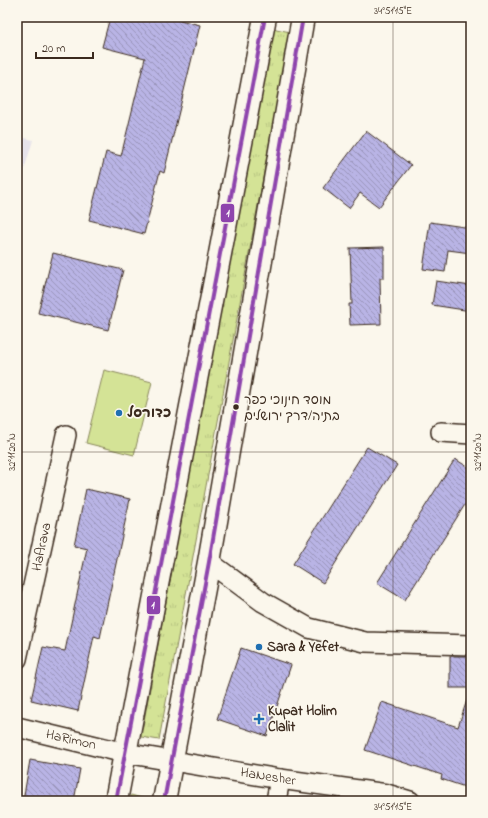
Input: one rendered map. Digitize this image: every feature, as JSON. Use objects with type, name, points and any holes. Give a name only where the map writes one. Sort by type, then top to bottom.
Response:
[{"type":"main road","points":[[116,801],[265,17]]},
{"type":"main road","points":[[164,801],[170,761],[209,562],[303,17]]},
{"type":"street","points":[[441,432],[471,434]]},
{"type":"street","name":"HaArava","points":[[17,659],[21,618],[66,435]]},
{"type":"street","points":[[209,562],[263,602],[309,628],[365,642],[471,645]]},
{"type":"street","name":"HaRimon","points":[[17,727],[125,753]]},
{"type":"street","name":"HaNesher","points":[[125,753],[280,779],[387,794],[410,801]]},
{"type":"street","points":[[276,801],[280,779]]},
{"type":"shaded area","points":[[17,136],[33,140],[17,194]]},
{"type":"green space","points":[[272,28],[290,32],[159,740],[141,737]]},
{"type":"green space","name":"כדורסל","points":[[104,370],[152,382],[134,455],[86,443]]},
{"type":"green space","points":[[131,795],[149,800],[149,801],[130,801]]},
{"type":"building","points":[[110,17],[168,17],[200,25],[164,173],[160,171],[144,234],[89,220],[106,152],[121,156],[145,58],[102,47]]},
{"type":"building","points":[[366,131],[411,165],[379,207],[360,193],[349,208],[323,188]]},
{"type":"building","points":[[430,222],[471,228],[471,253],[448,250],[445,272],[423,269]]},
{"type":"building","points":[[384,247],[384,278],[380,278],[381,324],[350,325],[349,304],[352,304],[350,248]]},
{"type":"building","points":[[53,253],[123,270],[108,330],[38,313]]},
{"type":"building","points":[[436,281],[471,286],[471,311],[432,305]]},
{"type":"building","points":[[367,447],[397,465],[323,583],[293,564]]},
{"type":"building","points":[[455,459],[471,469],[471,495],[405,600],[377,583]]},
{"type":"building","points":[[86,489],[130,499],[100,638],[94,636],[78,711],[31,700],[43,647],[65,651],[87,548],[74,545]]},
{"type":"building","points":[[241,648],[291,665],[267,736],[217,719]]},
{"type":"building","points":[[450,656],[471,656],[471,688],[450,688]]},
{"type":"building","points":[[468,697],[471,698],[471,789],[441,779],[442,775],[365,750],[382,702],[458,727]]},
{"type":"building","points":[[30,760],[80,769],[74,801],[23,801]]},
{"type":"transit line","name":"1","points":[[116,801],[265,17]]},
{"type":"transit line","name":"1","points":[[164,801],[209,562],[303,17]]},
{"type":"place","name":"מוסד חינוכי כפר בתיה/דרך ירושלים","points":[[236,407]]},
{"type":"place","name":"כדורסל","points":[[119,413]]},
{"type":"place","name":"Sara & Yefet","points":[[259,647]]},
{"type":"place","name":"Kupat Holim Clalit","points":[[259,719]]}]
